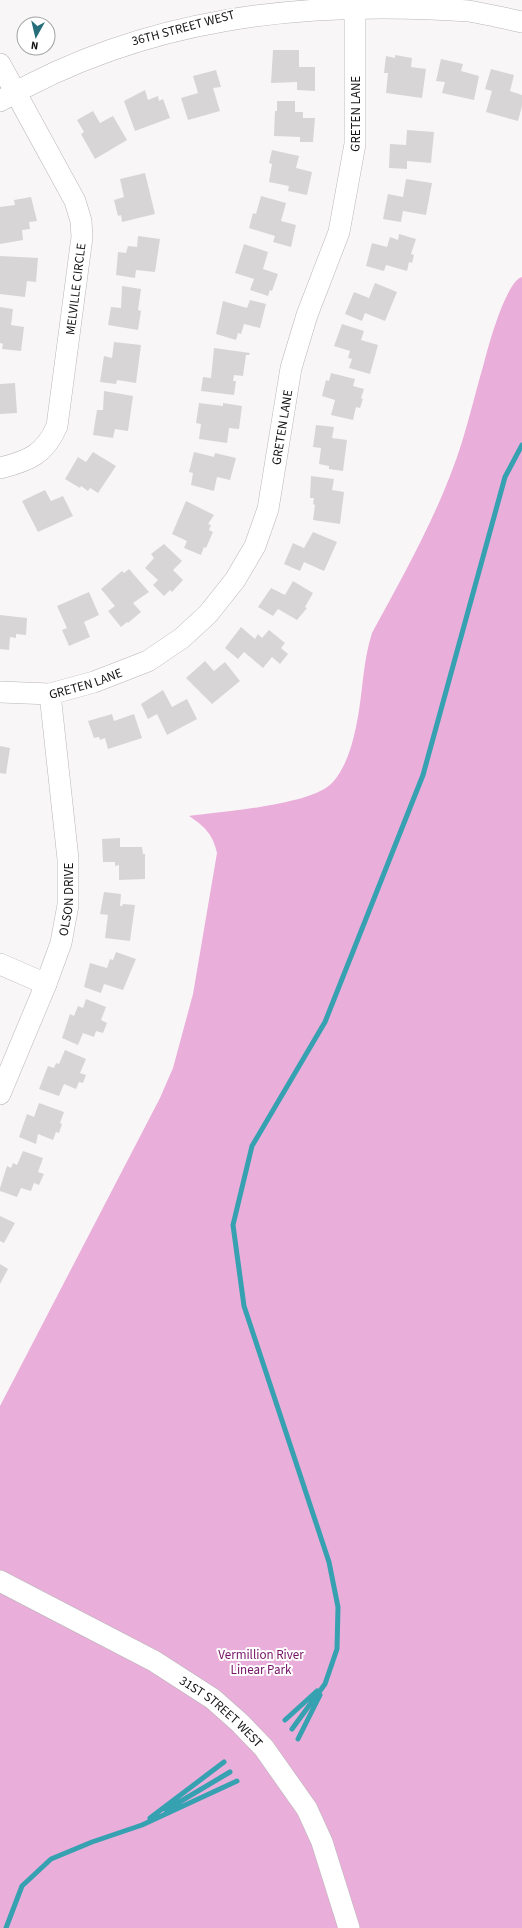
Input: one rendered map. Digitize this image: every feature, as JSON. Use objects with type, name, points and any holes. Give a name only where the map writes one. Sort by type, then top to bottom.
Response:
[{"type":"street","name":"36TH STREET WEST","points":[[8,96],[84,59],[152,33],[222,14],[257,9],[330,3],[395,4],[468,11],[522,22]]},
{"type":"street","name":"GRETEN LANE","points":[[0,692],[50,694],[94,682],[148,661],[182,638],[208,614],[235,580],[255,546],[268,509],[291,368],[307,315],[339,232],[355,144],[355,3]]},
{"type":"street","name":"MELVILLE CIRCLE","points":[[0,64],[8,96],[75,201],[81,221],[82,237],[57,426],[51,440],[42,450],[30,459],[0,468]]},
{"type":"street","name":"OLSON DRIVE","points":[[0,1094],[46,984],[60,942],[68,905],[67,852],[50,694]]},
{"type":"street","points":[[0,964],[46,984]]},
{"type":"street","name":"31ST STREET WEST","points":[[0,1581],[154,1661],[213,1699],[240,1723],[264,1748],[308,1809],[322,1842],[349,1928]]},
{"type":"green space","name":"Vermillion River Linear Park","points":[[522,277],[522,1928],[0,1928],[0,1406],[160,1098],[173,1068],[193,994],[217,853],[213,841],[207,831],[189,816],[243,810],[287,802],[307,796],[323,790],[333,782],[342,770],[348,756],[354,734],[366,656],[372,633],[422,540],[444,492],[462,442],[489,343],[498,316],[510,290],[516,281]]},
{"type":"building","points":[[273,50],[299,50],[299,67],[315,67],[315,91],[297,90],[297,82],[271,83]]},
{"type":"building","points":[[395,55],[412,58],[411,67],[426,69],[422,98],[386,93],[388,73],[384,73],[386,56],[395,58]]},
{"type":"building","points":[[441,59],[463,64],[461,71],[479,76],[474,100],[442,93],[445,82],[436,81]]},
{"type":"building","points":[[491,69],[514,75],[510,91],[522,95],[522,106],[518,121],[486,112],[492,91],[485,89]]},
{"type":"building","points":[[216,70],[221,87],[213,88],[220,111],[188,120],[181,98],[198,93],[193,76]]},
{"type":"building","points":[[145,90],[148,100],[158,96],[159,101],[163,99],[170,118],[135,131],[124,101]]},
{"type":"building","points":[[277,101],[295,101],[295,112],[303,112],[303,118],[315,118],[313,142],[300,142],[300,137],[274,136]]},
{"type":"building","points":[[93,111],[100,123],[113,116],[127,140],[95,159],[81,134],[84,132],[77,120]]},
{"type":"building","points":[[407,130],[434,132],[431,163],[407,161],[407,169],[389,168],[390,144],[406,145]]},
{"type":"building","points":[[272,150],[299,156],[296,168],[312,172],[307,195],[288,191],[289,186],[269,182],[272,164],[269,163]]},
{"type":"building","points":[[145,173],[155,214],[122,222],[121,215],[118,216],[114,200],[124,197],[120,179]]},
{"type":"building","points":[[406,179],[432,183],[426,215],[403,211],[401,222],[383,219],[388,194],[403,197]]},
{"type":"building","points":[[261,196],[286,203],[281,221],[296,225],[291,247],[273,242],[275,236],[249,228],[253,213],[256,214]]},
{"type":"building","points":[[31,197],[37,221],[29,222],[30,229],[22,230],[23,240],[0,244],[0,207],[15,205],[14,200]]},
{"type":"building","points":[[399,234],[416,239],[411,254],[414,255],[412,263],[409,262],[407,271],[386,265],[384,271],[366,266],[372,243],[387,247],[390,237],[398,240]]},
{"type":"building","points":[[138,236],[160,239],[155,272],[136,270],[135,278],[116,275],[118,252],[126,253],[128,246],[137,247]]},
{"type":"building","points":[[244,244],[268,252],[263,269],[278,274],[272,291],[270,290],[268,296],[250,290],[254,279],[235,273]]},
{"type":"building","points":[[0,256],[38,258],[36,282],[27,281],[25,297],[0,294]]},
{"type":"building","points":[[375,283],[397,292],[385,321],[365,313],[362,321],[345,314],[354,292],[369,298]]},
{"type":"building","points":[[122,286],[141,289],[138,310],[141,311],[138,330],[108,325],[111,307],[121,308]]},
{"type":"building","points":[[250,300],[266,304],[260,328],[244,324],[241,334],[238,333],[236,340],[216,334],[223,301],[247,308]]},
{"type":"building","points":[[0,307],[13,309],[11,325],[24,327],[21,351],[2,349],[3,344],[0,343]]},
{"type":"building","points":[[342,324],[364,331],[361,340],[378,345],[370,374],[349,368],[352,359],[348,358],[350,351],[334,346]]},
{"type":"building","points":[[114,342],[141,345],[136,383],[117,380],[116,384],[100,382],[104,356],[112,358]]},
{"type":"building","points":[[214,348],[250,353],[249,355],[246,355],[243,376],[234,375],[233,381],[236,381],[234,395],[201,391],[203,377],[211,378]]},
{"type":"building","points":[[331,373],[355,379],[353,386],[364,389],[360,408],[356,407],[353,420],[331,415],[335,400],[322,396],[326,380],[329,381]]},
{"type":"building","points":[[15,383],[17,413],[0,414],[0,384]]},
{"type":"building","points":[[104,391],[133,396],[128,431],[115,429],[113,438],[93,435],[97,410],[103,410]]},
{"type":"building","points":[[199,403],[223,406],[223,403],[242,406],[239,429],[229,428],[227,443],[199,439],[201,424],[196,423]]},
{"type":"building","points":[[316,425],[334,427],[332,438],[347,440],[343,471],[329,469],[329,466],[319,464],[321,448],[313,447]]},
{"type":"building","points":[[93,452],[116,466],[98,493],[90,488],[88,491],[81,486],[80,488],[65,479],[78,457],[86,462]]},
{"type":"building","points":[[194,452],[214,457],[215,453],[236,458],[230,480],[217,477],[214,491],[191,485],[193,473],[189,472]]},
{"type":"building","points":[[311,476],[334,479],[332,490],[344,492],[340,524],[313,520],[315,505],[313,504],[314,498],[310,498]]},
{"type":"building","points":[[45,490],[51,501],[63,496],[73,516],[38,532],[22,501]]},
{"type":"building","points":[[186,501],[214,515],[208,524],[211,525],[209,530],[213,532],[201,555],[184,548],[187,541],[172,534]]},
{"type":"building","points":[[313,532],[337,542],[324,571],[304,562],[300,571],[284,564],[293,543],[304,548]]},
{"type":"building","points":[[164,544],[182,561],[173,570],[183,580],[172,592],[170,590],[164,596],[153,585],[158,580],[145,568],[154,558],[151,554]]},
{"type":"building","points":[[129,569],[149,592],[133,603],[141,612],[121,627],[108,611],[115,606],[101,589],[122,571],[124,573]]},
{"type":"building","points":[[293,581],[313,593],[305,607],[307,608],[297,620],[278,609],[273,616],[258,607],[271,588],[285,595]]},
{"type":"building","points":[[89,592],[99,615],[84,622],[90,637],[69,646],[62,630],[67,628],[57,606]]},
{"type":"building","points":[[0,615],[27,618],[26,635],[16,634],[16,638],[10,637],[9,650],[0,649]]},
{"type":"building","points":[[241,627],[255,639],[258,634],[262,638],[269,630],[285,643],[281,648],[288,654],[280,664],[272,657],[263,668],[244,652],[238,659],[225,648]]},
{"type":"building","points":[[205,661],[214,671],[225,662],[240,681],[212,704],[186,678]]},
{"type":"building","points":[[163,690],[172,707],[187,699],[197,719],[167,735],[157,714],[148,719],[141,704]]},
{"type":"building","points":[[112,714],[114,721],[134,714],[142,738],[108,749],[105,738],[100,740],[99,737],[94,738],[88,721]]},
{"type":"building","points":[[0,746],[10,748],[6,774],[0,773]]},
{"type":"building","points":[[120,838],[120,847],[142,847],[143,854],[145,854],[145,879],[119,880],[119,865],[115,866],[115,862],[103,862],[102,839]]},
{"type":"building","points":[[104,892],[121,894],[120,906],[123,904],[135,905],[130,941],[105,938],[108,915],[100,914]]},
{"type":"building","points":[[116,952],[136,959],[123,990],[104,984],[101,993],[84,987],[90,963],[107,968],[110,959],[113,960]]},
{"type":"building","points":[[86,999],[106,1007],[101,1020],[107,1023],[103,1033],[96,1031],[94,1037],[83,1033],[78,1045],[62,1038],[70,1014],[74,1016],[78,1006],[83,1008]]},
{"type":"building","points":[[65,1050],[86,1059],[80,1073],[86,1075],[83,1083],[79,1082],[76,1089],[64,1084],[59,1096],[39,1089],[48,1066],[54,1068],[56,1063],[59,1064]]},
{"type":"building","points":[[39,1103],[64,1112],[60,1123],[62,1124],[59,1133],[56,1132],[53,1140],[38,1134],[36,1144],[19,1137],[27,1114],[34,1117]]},
{"type":"building","points":[[23,1151],[43,1158],[38,1172],[44,1174],[39,1185],[34,1183],[31,1191],[21,1188],[17,1197],[0,1191],[0,1188],[7,1166],[11,1168],[13,1163],[17,1165]]},
{"type":"building","points":[[0,1216],[15,1223],[4,1243],[0,1241]]},
{"type":"building","points":[[0,1264],[8,1269],[0,1284]]},
{"type":"waterway","points":[[292,1729],[325,1684],[337,1649],[338,1607],[329,1562],[244,1306],[233,1225],[252,1146],[325,1022],[423,775],[505,477],[522,445]]},
{"type":"waterway","points":[[285,1720],[317,1691]]},
{"type":"waterway","points":[[298,1739],[320,1695]]},
{"type":"waterway","points":[[150,1818],[224,1762]]},
{"type":"waterway","points":[[166,1810],[230,1772]]},
{"type":"waterway","points":[[6,1928],[22,1886],[51,1859],[92,1842],[142,1825],[237,1781]]}]
